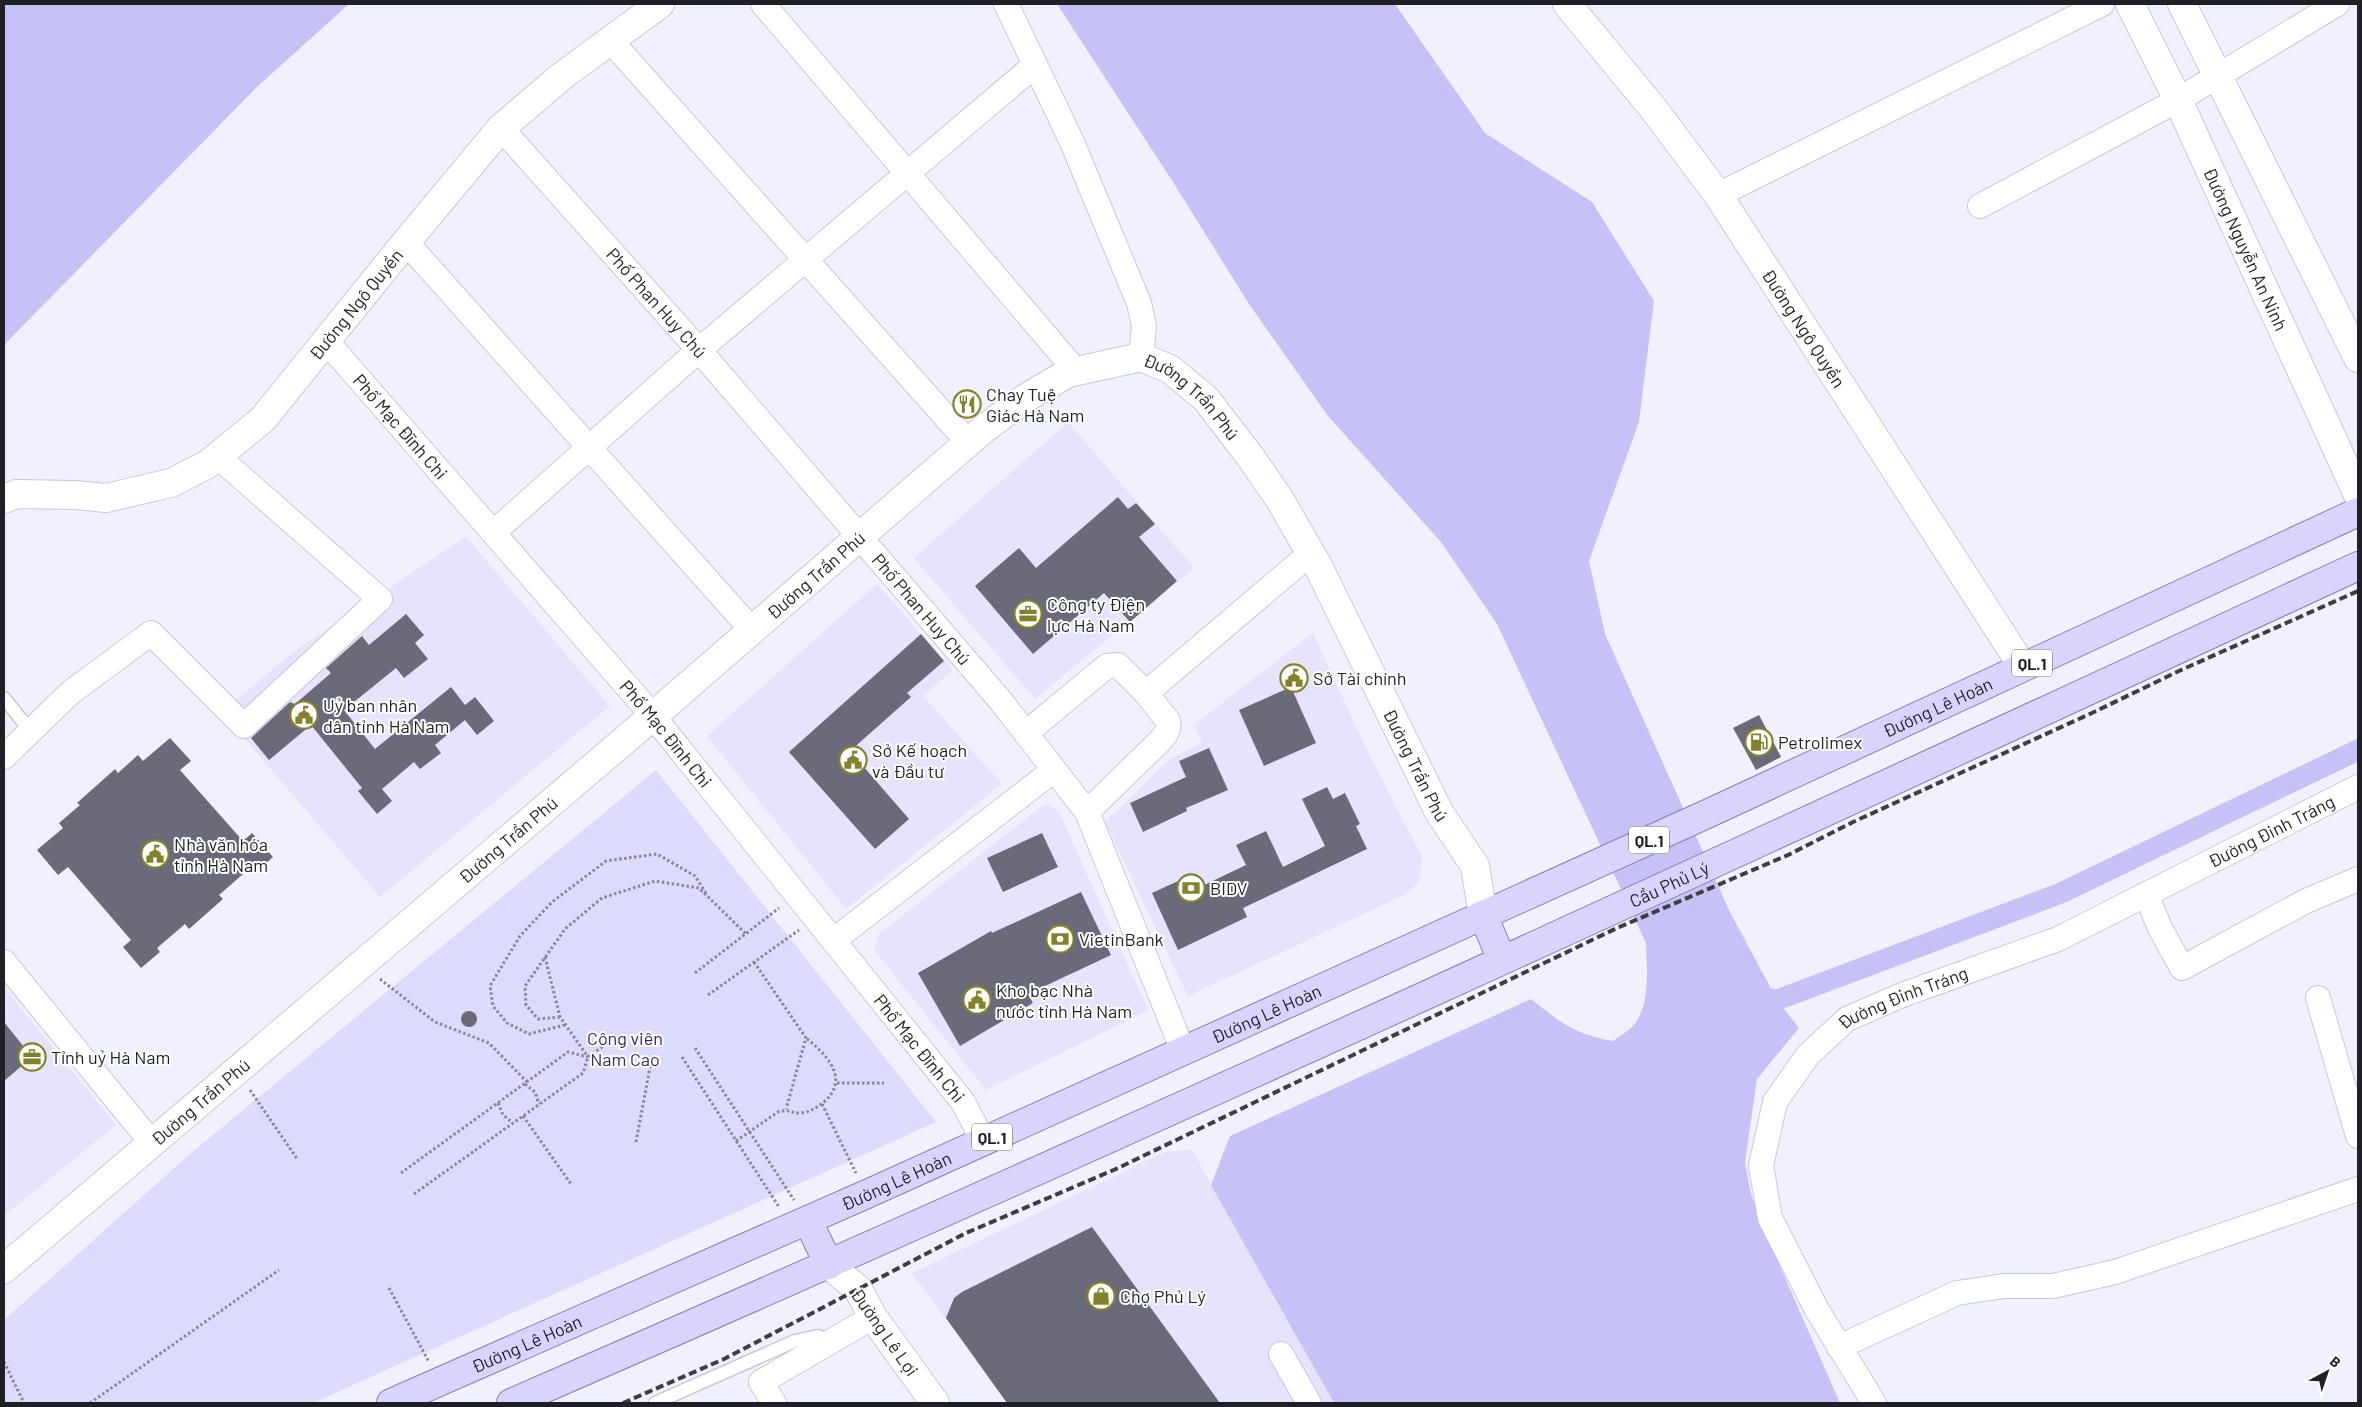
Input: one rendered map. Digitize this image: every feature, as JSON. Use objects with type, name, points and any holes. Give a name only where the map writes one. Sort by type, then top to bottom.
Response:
[{"type":"main road","name":"Đường Lê Hoàn","points":[[391,1403],[800,1224],[1707,814],[2358,512]]},
{"type":"main road","name":"Cầu Phủ Lý","points":[[1502,960],[1726,859],[2358,566]]},
{"type":"main road","points":[[511,1403],[829,1265],[1502,960],[1483,915]]},
{"type":"main road","points":[[800,1224],[829,1265]]},
{"type":"street","name":"Đường Ngô Quyền","points":[[4,500],[16,494],[75,494],[106,498],[171,483],[208,464],[263,419],[501,128],[562,76],[660,4]]},
{"type":"street","points":[[763,4],[1076,371]]},
{"type":"street","points":[[1006,4],[1072,142],[1139,304],[1144,326],[1141,357]]},
{"type":"street","name":"Đường Ngô Quyền","points":[[1567,4],[1652,107],[1718,195],[2022,667]]},
{"type":"street","points":[[1718,195],[2102,4]]},
{"type":"street","name":"Đường Nguyễn An Ninh","points":[[2130,4],[2178,100],[2358,495]]},
{"type":"street","points":[[2182,4],[2217,78],[2358,358]]},
{"type":"street","points":[[1980,206],[2217,78],[2337,4]]},
{"type":"street","points":[[610,40],[968,442]]},
{"type":"street","points":[[494,532],[590,449],[699,350],[1035,65]]},
{"type":"street","name":"Phố Phan Huy Chú","points":[[501,128],[699,350],[1026,733],[1086,812],[1183,1050]]},
{"type":"street","points":[[406,242],[751,629]]},
{"type":"street","name":"Phố Mạc Đĩnh Chi","points":[[327,342],[653,716],[963,1102],[975,1125],[981,1142]]},
{"type":"street","name":"Đường Trần Phú","points":[[4,1269],[653,716],[968,442],[1024,399],[1068,372],[1141,357],[1170,369],[1206,399],[1249,455],[1311,554],[1439,812],[1475,866],[1483,915]]},
{"type":"street","points":[[4,757],[70,694],[151,633],[244,726],[380,599],[218,456]]},
{"type":"street","points":[[1146,693],[1311,554]]},
{"type":"street","points":[[1026,733],[1108,666],[1118,665],[1146,693],[1168,721],[1169,726],[1166,734],[1086,812]]},
{"type":"street","points":[[834,940],[1054,770]]},
{"type":"street","name":"Đường Đinh Tráng","points":[[1874,1403],[1817,1310],[1770,1218],[1761,1166],[1775,1102],[1808,1054],[1847,1019],[1902,995],[2058,939],[2358,787]]},
{"type":"street","points":[[2146,894],[2160,928],[2182,968],[2306,901],[2358,878]]},
{"type":"street","points":[[4,962],[152,1143]]},
{"type":"street","points":[[2318,998],[2358,1136]]},
{"type":"street","points":[[1839,1347],[1957,1293],[2004,1286],[2052,1286],[2115,1272],[2358,1189]]},
{"type":"street","name":"Đường Lê Lợi","points":[[829,1265],[858,1289],[873,1317],[935,1403]]},
{"type":"street","points":[[774,1403],[761,1382],[873,1317]]},
{"type":"street","points":[[1281,1354],[1308,1403]]},
{"type":"lane","points":[[4,698],[31,732]]},
{"type":"lane","points":[[655,1403],[795,1341],[818,1336],[831,1341]]},
{"type":"path","points":[[565,1025],[529,1034],[507,1024],[493,1006],[490,986],[520,936],[552,902],[606,861],[657,854],[695,876],[707,895]]},
{"type":"path","points":[[560,1017],[538,1019],[526,1005],[525,986],[565,930],[602,898],[655,881],[699,888],[746,934]]},
{"type":"path","points":[[695,973],[797,893]]},
{"type":"path","points":[[708,995],[816,918]]},
{"type":"path","points":[[545,957],[560,1017],[588,1057]]},
{"type":"path","points":[[736,1141],[778,1112],[786,1110],[799,1114],[816,1108],[833,1094],[837,1083],[835,1072],[828,1060],[806,1038],[754,962]]},
{"type":"path","points":[[360,964],[435,1022],[489,1043],[535,1092],[539,1104]]},
{"type":"path","points":[[414,1194],[583,1073],[588,1057],[614,1038]]},
{"type":"path","points":[[786,1110],[806,1038]]},
{"type":"path","points":[[695,1048],[750,1132],[800,1224]]},
{"type":"path","points":[[401,1173],[568,1052],[588,1057]]},
{"type":"path","points":[[682,1057],[736,1141],[800,1224]]},
{"type":"path","points":[[636,1142],[651,1062]]},
{"type":"path","points":[[236,1071],[298,1160]]},
{"type":"path","points":[[837,1083],[884,1083]]},
{"type":"path","points":[[498,1103],[503,1115],[513,1123]]},
{"type":"path","points":[[822,1104],[866,1194]]},
{"type":"path","points":[[523,1116],[571,1184]]},
{"type":"path","points":[[90,1403],[279,1270]]},
{"type":"path","points":[[389,1288],[440,1382]]},
{"type":"path","points":[[4,1362],[24,1403]]},
{"type":"shaded area","points":[[4,4],[349,4],[258,86],[4,345]]},
{"type":"shaded area","points":[[1057,4],[1395,4],[1485,133],[1592,202],[1654,301],[1639,422],[1589,561],[1605,634],[1729,910],[1777,1000],[1799,1028],[1757,1079],[1745,1162],[1751,1194],[1764,1230],[1840,1403],[1334,1403],[1211,1185],[1230,1136],[1531,999],[1551,1015],[1578,1031],[1613,1041],[1632,1027],[1642,1009],[1646,987],[1646,943],[1497,624],[1441,542],[1328,416],[1249,304],[1173,182]]},
{"type":"shaded area","points":[[1068,422],[1194,568],[1035,699],[914,558]]},
{"type":"shaded area","points":[[466,537],[610,706],[380,897],[222,712],[292,653]]},
{"type":"shaded area","name":"Sở Kế hoạch và Đầu tư","points":[[877,584],[953,670],[923,696],[1002,784],[846,909],[707,736]]},
{"type":"shaded area","points":[[1313,633],[1365,746],[1422,857],[1421,872],[1417,884],[1406,894],[1188,996],[1105,822],[1170,759],[1202,743],[1195,724]]},
{"type":"shaded area","points":[[1045,804],[1058,810],[1148,1010],[986,1090],[874,950],[880,933]]},
{"type":"shaded area","name":"Tỉnh uỷ Hà Nam","points":[[4,988],[116,1125],[4,1216]]},
{"type":"shaded area","name":"Chợ Phủ Lý","points":[[1192,1150],[1334,1403],[1007,1403],[912,1273],[1167,1151]]},
{"type":"green space","name":"Công viên Nam Cao","points":[[656,770],[936,1122],[313,1403],[4,1403],[4,1320],[191,1153]]},
{"type":"building","points":[[1118,497],[1128,509],[1136,503],[1155,524],[1139,537],[1177,581],[1130,622],[1104,593],[1033,654],[975,586],[1019,548],[1036,568]]},
{"type":"building","name":"Uỷ ban nhân dân tỉnh Hà Nam","points":[[406,614],[424,635],[415,643],[428,659],[404,678],[396,668],[344,710],[375,749],[451,687],[465,705],[475,697],[494,721],[477,735],[465,720],[435,745],[441,753],[420,769],[414,762],[382,789],[392,801],[377,814],[358,791],[362,788],[311,725],[269,760],[251,738],[290,702],[295,704],[331,673],[326,668],[362,636],[369,645]]},
{"type":"building","points":[[921,634],[944,661],[907,693],[911,697],[850,751],[909,819],[875,849],[789,752]]},
{"type":"building","points":[[1291,687],[1316,743],[1264,766],[1239,710]]},
{"type":"building","points":[[1759,715],[1781,757],[1756,770],[1733,728]]},
{"type":"building","name":"Nhà văn hóa tỉnh Hà Nam","points":[[170,738],[191,761],[180,770],[243,841],[252,833],[273,857],[254,874],[250,868],[219,895],[223,899],[189,929],[185,924],[157,948],[160,952],[141,968],[123,947],[131,940],[68,867],[58,875],[37,850],[63,828],[59,823],[80,805],[77,803],[115,769],[118,773],[138,755],[143,761]]},
{"type":"building","points":[[1209,748],[1228,790],[1186,808],[1187,811],[1143,832],[1130,803],[1186,777],[1179,761]]},
{"type":"building","points":[[1327,787],[1333,799],[1345,793],[1360,824],[1356,826],[1367,849],[1243,908],[1247,917],[1178,950],[1152,893],[1191,875],[1198,888],[1246,865],[1236,845],[1266,831],[1283,867],[1325,846],[1302,799]]},
{"type":"building","points":[[1042,833],[1058,867],[1003,892],[987,858]]},
{"type":"building","points":[[1081,892],[1111,955],[1028,994],[1033,1003],[960,1046],[918,973],[991,931],[992,933]]},
{"type":"building","points":[[466,1011],[472,1011],[477,1016],[475,1025],[466,1027],[461,1022],[461,1016]]},
{"type":"building","points":[[4,1022],[32,1057],[4,1081]]},
{"type":"building","points":[[1092,1227],[1220,1403],[1007,1403],[946,1318],[954,1298],[962,1292]]},
{"type":"waterway","points":[[1748,996],[1777,1000],[2061,893],[2358,750]]},
{"type":"railway","points":[[623,1403],[724,1359],[966,1233],[1116,1169],[1617,928],[1788,855],[1853,822],[2092,713],[2181,670],[2358,591]]},
{"type":"place","name":"Chay Tuệ Giác Hà Nam","points":[[967,404]]},
{"type":"place","name":"Công ty Điện lực Hà Nam","points":[[1028,614]]},
{"type":"place","name":"Sở Tài chính","points":[[1294,678]]},
{"type":"place","name":"Uỷ ban nhân dân tỉnh Hà Nam","points":[[304,715]]},
{"type":"place","name":"Petrolimex","points":[[1759,742]]},
{"type":"place","name":"Sở Kế hoạch và Đầu tư","points":[[853,760]]},
{"type":"place","name":"Nhà văn hóa tỉnh Hà Nam","points":[[155,854]]},
{"type":"place","name":"BIDV","points":[[1191,888]]},
{"type":"place","name":"VietinBank","points":[[1060,939]]},
{"type":"place","name":"Kho bạc Nhà nước tỉnh Hà Nam","points":[[977,1000]]},
{"type":"place","name":"Tỉnh uỷ Hà Nam","points":[[32,1057]]},
{"type":"place","name":"Chợ Phủ Lý","points":[[1101,1296]]}]
